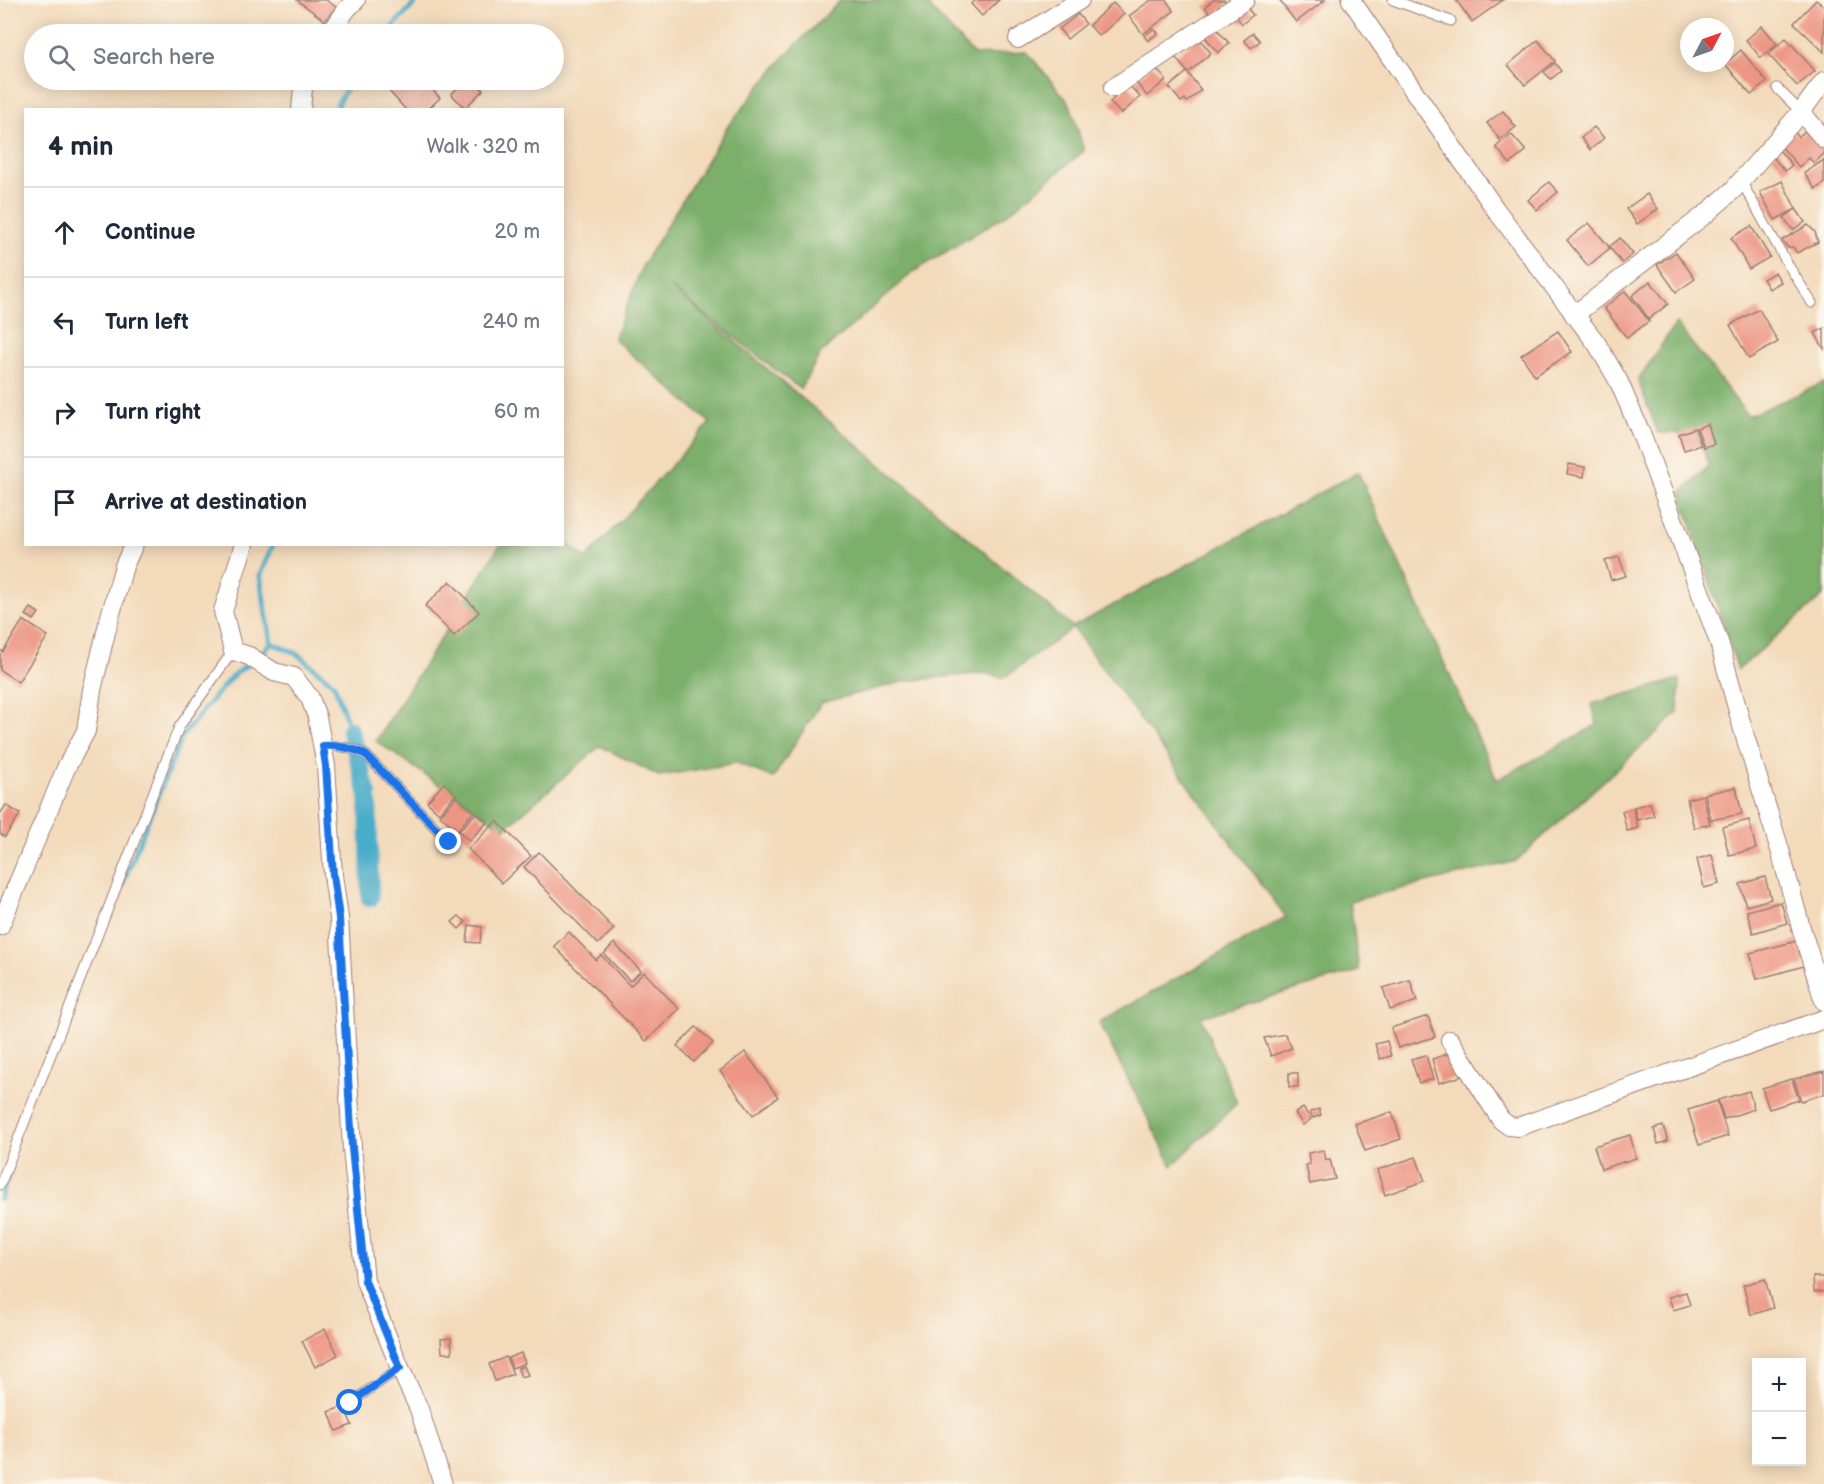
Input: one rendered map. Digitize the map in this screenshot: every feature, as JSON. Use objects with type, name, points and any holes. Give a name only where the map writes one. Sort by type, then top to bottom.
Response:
[{"type":"street","points":[[337,24],[356,0]]},
{"type":"street","points":[[1018,39],[1080,0]]},
{"type":"street","points":[[1113,88],[1245,0]]},
{"type":"street","points":[[1352,1],[1496,210],[1597,344],[1619,382],[1719,642],[1824,1001]]},
{"type":"street","points":[[1574,315],[1707,213],[1733,190],[1802,112],[1824,81]]},
{"type":"street","points":[[301,108],[303,90]]},
{"type":"street","points":[[1802,112],[1824,139]]},
{"type":"street","points":[[0,926],[66,768],[86,731],[92,690],[108,624],[124,566],[133,546]]},
{"type":"street","points":[[243,546],[223,611],[241,654],[274,672],[294,677],[310,698],[326,746],[333,875],[339,918],[352,1148],[365,1281],[419,1409],[443,1484]]},
{"type":"street","points":[[1450,1041],[1501,1120],[1509,1126],[1518,1127],[1824,1019]]},
{"type":"lane","points":[[1394,0],[1451,21]]},
{"type":"lane","points":[[1777,88],[1802,112]]},
{"type":"lane","points":[[1741,181],[1812,303]]},
{"type":"lane","points":[[0,1185],[178,728],[241,654]]},
{"type":"lane","points":[[326,746],[357,750],[366,755],[449,842]]},
{"type":"lane","points":[[350,1403],[400,1368]]},
{"type":"green space","points":[[841,0],[923,0],[974,55],[1027,52],[1070,104],[1084,151],[1006,215],[913,272],[821,353],[800,389],[669,286],[1073,627],[1358,472],[1497,780],[1597,725],[1592,704],[1680,679],[1678,713],[1516,861],[1350,901],[1359,971],[1201,1017],[1237,1103],[1172,1166],[1099,1022],[1286,917],[1073,628],[1004,678],[983,673],[906,681],[821,703],[773,778],[737,763],[659,776],[600,746],[504,829],[376,741],[499,546],[564,546],[564,540],[586,559],[710,423],[614,339],[643,264],[728,126],[784,57]]},
{"type":"green space","points":[[1676,323],[1748,416],[1824,383],[1824,595],[1738,670],[1681,493],[1709,465],[1697,433],[1658,433],[1638,380]]},
{"type":"building","points":[[297,0],[326,0],[336,7],[325,21]]},
{"type":"building","points":[[975,0],[999,0],[982,16],[971,4]]},
{"type":"building","points":[[1151,0],[1166,0],[1174,11],[1143,34],[1129,16]]},
{"type":"building","points":[[1213,0],[1224,0],[1228,4],[1212,17],[1205,7]]},
{"type":"building","points":[[1279,0],[1325,0],[1296,22]]},
{"type":"building","points":[[1456,0],[1503,0],[1472,22]]},
{"type":"building","points":[[1816,0],[1824,6],[1824,52],[1794,23]]},
{"type":"building","points":[[1113,3],[1124,14],[1099,36],[1089,25]]},
{"type":"building","points":[[1243,3],[1253,15],[1242,24],[1232,11]]},
{"type":"building","points":[[1078,14],[1086,24],[1067,39],[1059,29]]},
{"type":"building","points":[[1762,26],[1777,44],[1761,58],[1746,40]]},
{"type":"building","points":[[1216,28],[1229,43],[1218,53],[1205,37]]},
{"type":"building","points":[[1154,29],[1158,33],[1148,41],[1144,36]]},
{"type":"building","points":[[1253,33],[1260,41],[1251,48],[1244,40]]},
{"type":"building","points":[[1198,37],[1211,53],[1188,73],[1175,57]]},
{"type":"building","points":[[1786,38],[1815,71],[1797,86],[1768,54]]},
{"type":"building","points":[[1538,40],[1555,61],[1525,85],[1508,65]]},
{"type":"building","points":[[1741,50],[1767,82],[1751,95],[1732,72],[1734,72],[1734,56]]},
{"type":"building","points":[[1555,63],[1561,71],[1551,79],[1544,72]]},
{"type":"building","points":[[1153,65],[1166,80],[1147,96],[1135,81]]},
{"type":"building","points":[[1187,72],[1201,90],[1187,102],[1185,99],[1181,102],[1169,87]]},
{"type":"building","points":[[1129,85],[1140,97],[1121,114],[1110,102]]},
{"type":"building","points":[[433,90],[440,98],[429,108],[404,108],[389,91]]},
{"type":"building","points":[[456,90],[483,90],[465,108],[451,94]]},
{"type":"building","points":[[1503,111],[1516,127],[1500,140],[1487,123]]},
{"type":"building","points":[[1812,125],[1824,140],[1824,154],[1814,163],[1809,158],[1799,167],[1780,145],[1795,132],[1798,137]]},
{"type":"building","points":[[1594,127],[1604,138],[1590,150],[1581,138]]},
{"type":"building","points":[[1511,134],[1526,151],[1510,164],[1496,147]]},
{"type":"building","points":[[1779,150],[1792,165],[1785,171],[1772,156]]},
{"type":"building","points":[[1824,160],[1824,184],[1815,189],[1804,173]]},
{"type":"building","points":[[1782,181],[1796,209],[1775,220],[1760,192]]},
{"type":"building","points":[[1549,182],[1558,192],[1537,210],[1528,200]]},
{"type":"building","points":[[1647,194],[1658,209],[1637,224],[1626,209]]},
{"type":"building","points":[[1796,209],[1805,222],[1793,230],[1784,218]]},
{"type":"building","points":[[1589,223],[1610,248],[1588,266],[1567,240]]},
{"type":"building","points":[[1808,225],[1815,232],[1818,242],[1797,253],[1793,247],[1788,248],[1782,240]]},
{"type":"building","points":[[1751,226],[1770,257],[1749,269],[1731,238]]},
{"type":"building","points":[[1620,238],[1633,254],[1622,263],[1609,247]]},
{"type":"building","points":[[1676,252],[1695,279],[1676,292],[1657,265]]},
{"type":"building","points":[[1775,272],[1781,282],[1769,289],[1763,279]]},
{"type":"building","points":[[1650,281],[1668,304],[1649,319],[1632,296]]},
{"type":"building","points":[[1625,291],[1649,321],[1627,338],[1604,308]]},
{"type":"building","points":[[1759,309],[1778,342],[1749,359],[1730,325]]},
{"type":"building","points":[[1824,328],[1824,349],[1815,333]]},
{"type":"building","points":[[1558,331],[1572,352],[1535,376],[1521,355]]},
{"type":"building","points":[[1708,424],[1714,444],[1704,447],[1697,428]]},
{"type":"building","points":[[1695,428],[1701,445],[1684,450],[1679,434]]},
{"type":"building","points":[[1569,464],[1585,467],[1584,477],[1567,474]]},
{"type":"building","points":[[1619,557],[1626,576],[1611,580],[1605,561]]},
{"type":"building","points":[[450,581],[479,612],[454,636],[425,606]]},
{"type":"building","points":[[31,608],[39,613],[34,620],[26,615]]},
{"type":"building","points":[[23,620],[48,636],[18,682],[0,670],[0,650],[3,652]]},
{"type":"building","points":[[444,783],[456,794],[439,813],[427,802]]},
{"type":"building","points":[[1736,787],[1742,814],[1711,820],[1705,794]]},
{"type":"building","points":[[1703,795],[1710,824],[1694,828],[1687,799]]},
{"type":"building","points":[[457,796],[474,811],[457,831],[440,815]]},
{"type":"building","points":[[1650,803],[1654,816],[1637,820],[1634,807]]},
{"type":"building","points":[[6,805],[20,814],[5,837],[0,834],[0,814]]},
{"type":"building","points":[[1633,808],[1638,828],[1627,831],[1622,811]]},
{"type":"building","points":[[476,813],[487,822],[469,841],[459,831]]},
{"type":"building","points":[[1749,820],[1756,849],[1729,855],[1722,827]]},
{"type":"building","points":[[497,821],[531,856],[502,883],[468,849]]},
{"type":"building","points":[[539,852],[614,929],[598,944],[524,867]]},
{"type":"building","points":[[1712,855],[1719,884],[1704,888],[1697,859]]},
{"type":"building","points":[[1765,877],[1771,899],[1746,906],[1740,884]]},
{"type":"building","points":[[1781,902],[1787,923],[1753,933],[1747,911]]},
{"type":"building","points":[[459,916],[466,922],[459,929],[452,922]]},
{"type":"building","points":[[469,925],[482,927],[480,943],[467,942]]},
{"type":"building","points":[[569,932],[596,960],[601,955],[630,986],[644,972],[679,1009],[646,1041],[554,946]]},
{"type":"building","points":[[1797,941],[1804,966],[1757,979],[1750,953]]},
{"type":"building","points":[[614,943],[641,971],[630,981],[604,954]]},
{"type":"building","points":[[1410,980],[1417,1001],[1390,1010],[1383,988]]},
{"type":"building","points":[[1428,1016],[1435,1037],[1398,1048],[1391,1028]]},
{"type":"building","points":[[696,1027],[713,1043],[694,1062],[677,1046]]},
{"type":"building","points":[[1285,1034],[1292,1048],[1271,1056],[1264,1038]]},
{"type":"building","points":[[1387,1041],[1391,1056],[1380,1059],[1375,1044]]},
{"type":"building","points":[[745,1052],[778,1097],[753,1115],[720,1071]]},
{"type":"building","points":[[1454,1052],[1462,1076],[1439,1083],[1432,1059]]},
{"type":"building","points":[[1426,1055],[1433,1079],[1419,1083],[1411,1059]]},
{"type":"building","points":[[1824,1071],[1824,1094],[1801,1101],[1794,1079]]},
{"type":"building","points":[[1289,1073],[1298,1073],[1298,1087],[1289,1087]]},
{"type":"building","points":[[1792,1079],[1799,1100],[1769,1109],[1762,1088]]},
{"type":"building","points":[[1749,1091],[1754,1109],[1724,1119],[1718,1100]]},
{"type":"building","points":[[1717,1101],[1728,1136],[1699,1145],[1688,1110]]},
{"type":"building","points":[[1303,1108],[1311,1119],[1303,1125],[1295,1113]]},
{"type":"building","points":[[1319,1109],[1321,1115],[1313,1118],[1310,1112]]},
{"type":"building","points":[[1392,1112],[1401,1139],[1365,1151],[1355,1124]]},
{"type":"building","points":[[1663,1126],[1668,1141],[1658,1144],[1654,1129]]},
{"type":"building","points":[[1630,1135],[1636,1158],[1601,1169],[1594,1146]]},
{"type":"building","points":[[1324,1150],[1326,1160],[1330,1159],[1335,1179],[1310,1184],[1306,1165],[1310,1164],[1308,1153]]},
{"type":"building","points":[[1416,1157],[1425,1181],[1385,1195],[1377,1170]]},
{"type":"building","points":[[1813,1277],[1824,1277],[1824,1292],[1814,1292]]},
{"type":"building","points":[[1765,1279],[1773,1308],[1751,1315],[1743,1285]]},
{"type":"building","points":[[1686,1292],[1690,1305],[1673,1310],[1669,1297]]},
{"type":"building","points":[[325,1329],[338,1355],[315,1367],[302,1341]]},
{"type":"building","points":[[451,1338],[452,1353],[442,1353],[441,1339]]},
{"type":"building","points":[[521,1353],[525,1363],[512,1368],[508,1358]]},
{"type":"building","points":[[506,1357],[513,1374],[495,1381],[489,1364]]},
{"type":"building","points":[[524,1366],[528,1375],[521,1377],[518,1368]]},
{"type":"building","points":[[344,1406],[352,1425],[336,1431],[329,1412]]},
{"type":"waterway","points":[[395,24],[418,0]]},
{"type":"waterway","points":[[339,108],[337,104],[346,90]]},
{"type":"waterway","points":[[272,546],[260,576],[271,643],[296,653],[334,684],[350,730]]},
{"type":"waterway","points":[[110,915],[182,736],[231,677],[258,657],[271,643]]},
{"type":"waterway","points":[[350,730],[368,795],[370,898]]},
{"type":"waterway","points":[[0,1199],[10,1172]]},
{"type":"route","points":[[350,1403],[400,1368],[365,1281],[352,1148],[339,918],[333,875],[323,746],[357,750],[366,755],[449,842]]}]
